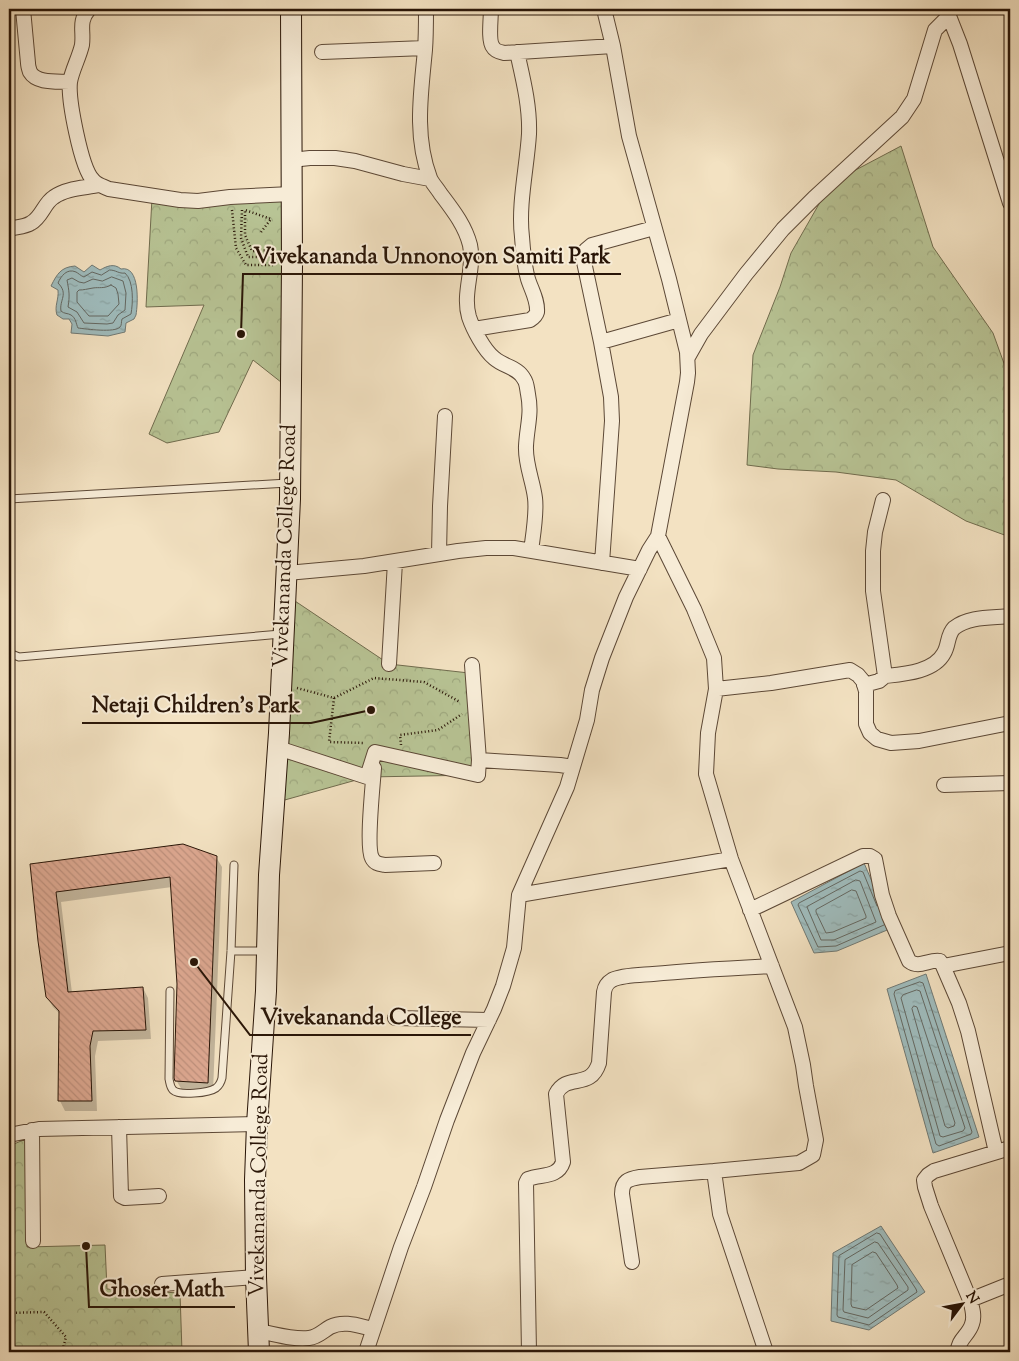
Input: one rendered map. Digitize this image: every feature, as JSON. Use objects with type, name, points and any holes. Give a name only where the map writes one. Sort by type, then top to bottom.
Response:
[{"type":"street","points":[[23,9],[30,72],[35,77],[44,81],[70,82]]},
{"type":"street","points":[[89,9],[84,15],[82,23],[80,56],[70,82],[70,96],[74,128],[91,178],[99,185],[110,189],[180,200],[198,201],[230,197],[291,194]]},
{"type":"street","name":"Vivekananda College Road","points":[[259,1352],[255,1180],[266,991],[269,875],[284,634],[290,483],[287,261],[291,194],[292,9]]},
{"type":"street","points":[[426,9],[420,110],[421,144],[430,179],[460,219],[466,231],[470,247],[471,266],[467,295],[468,315],[474,329],[494,358],[520,372],[526,381],[530,402],[526,446],[527,462],[536,501],[531,551]]},
{"type":"street","points":[[491,9],[490,41],[492,47],[498,52],[613,46]]},
{"type":"street","points":[[366,1352],[447,1120],[473,1053],[503,986],[514,948],[519,895],[567,786],[587,720],[592,690],[602,658],[626,597],[658,536],[688,373],[688,357],[679,320],[629,136],[613,46],[604,9]]},
{"type":"street","points":[[949,13],[1010,203]]},
{"type":"street","points":[[688,357],[701,334],[783,229],[891,128],[908,109],[914,99],[935,30],[949,13]]},
{"type":"street","points":[[322,52],[425,48]]},
{"type":"street","points":[[474,329],[530,320],[537,312],[536,302],[524,262],[521,233],[529,132],[525,86],[516,52]]},
{"type":"street","points":[[291,160],[335,158],[430,179]]},
{"type":"street","points":[[9,229],[30,224],[36,219],[49,200],[56,195],[99,185]]},
{"type":"street","points":[[602,563],[612,421],[611,397],[583,257],[586,250],[592,245],[654,228]]},
{"type":"street","points":[[601,342],[679,320]]},
{"type":"street","points":[[439,554],[445,416]]},
{"type":"street","points":[[883,500],[875,532],[873,591],[885,676]]},
{"type":"street","points":[[632,1262],[622,1194],[622,1187],[625,1182],[640,1177],[799,1163],[813,1155],[816,1140],[795,1027],[731,859],[706,774],[708,732],[716,689],[714,658],[694,609],[658,536]]},
{"type":"street","points":[[287,574],[395,562],[486,548],[514,548],[640,569]]},
{"type":"street","points":[[389,664],[395,562]]},
{"type":"street","points":[[864,685],[883,680],[885,676],[915,672],[934,664],[944,653],[948,637],[953,629],[962,623],[975,619],[1010,616]]},
{"type":"street","points":[[373,747],[402,758],[478,775],[479,760],[472,665]]},
{"type":"street","points":[[716,689],[771,683],[850,670],[863,681],[866,691],[866,724],[870,733],[877,739],[891,743],[919,741],[1010,723]]},
{"type":"street","points":[[278,748],[368,777],[373,747]]},
{"type":"street","points":[[373,747],[370,830],[373,860],[378,864],[385,865],[434,863]]},
{"type":"street","points":[[479,760],[573,767]]},
{"type":"street","points":[[944,786],[1010,784]]},
{"type":"street","points":[[750,910],[863,856],[870,856],[875,859],[882,895],[909,962],[913,965],[920,965],[935,960],[940,961],[959,1003],[968,1031],[996,1152]]},
{"type":"street","points":[[519,895],[731,859]]},
{"type":"street","points":[[943,966],[1010,953]]},
{"type":"street","points":[[528,1352],[526,1183],[528,1179],[534,1176],[550,1174],[561,1167],[563,1162],[556,1094],[566,1084],[589,1078],[596,1072],[599,1063],[606,985],[610,980],[617,978],[648,974],[772,966]]},
{"type":"street","points":[[395,1018],[488,1020]]},
{"type":"street","points":[[9,1135],[32,1130],[257,1124]]},
{"type":"street","points":[[120,1127],[120,1191],[122,1196],[124,1198],[159,1196]]},
{"type":"street","points":[[32,1130],[33,1241]]},
{"type":"street","points":[[958,1352],[960,1341],[973,1324],[973,1312],[970,1300],[931,1206],[924,1180],[934,1171],[1010,1148]]},
{"type":"street","points":[[714,1171],[720,1214],[766,1352]]},
{"type":"street","points":[[162,1284],[256,1278]]},
{"type":"street","points":[[970,1300],[1010,1284]]},
{"type":"street","points":[[258,1331],[299,1338],[312,1338],[330,1327],[340,1324],[373,1329]]},
{"type":"lane","points":[[9,499],[290,483]]},
{"type":"lane","points":[[9,653],[19,656],[284,634]]},
{"type":"lane","points":[[170,991],[170,1086],[180,1094],[215,1089],[220,1084],[222,1078],[231,951],[234,865]]},
{"type":"lane","points":[[231,951],[267,951]]},
{"type":"path","points":[[232,206],[236,248],[246,265],[287,261]]},
{"type":"path","points":[[260,210],[242,210],[241,238],[248,258],[287,261]]},
{"type":"path","points":[[245,210],[271,219],[261,232]]},
{"type":"path","points":[[245,210],[245,235],[252,251],[276,250]]},
{"type":"path","points":[[281,683],[334,698],[374,678],[424,682],[463,704]]},
{"type":"path","points":[[334,698],[329,742],[373,747]]},
{"type":"path","points":[[402,758],[400,735],[438,730],[463,714]]},
{"type":"path","points":[[9,1314],[44,1312],[66,1337],[62,1352]]},
{"type":"green space","points":[[901,146],[933,247],[993,333],[1010,380],[1010,537],[966,521],[896,480],[836,472],[778,469],[747,465],[753,355],[780,287],[791,253],[831,183]]},
{"type":"green space","points":[[287,197],[291,390],[253,360],[219,432],[167,443],[149,434],[204,305],[146,307],[152,198]]},
{"type":"green space","points":[[286,595],[389,664],[469,673],[478,775],[367,777],[274,803]]},
{"type":"green space","points":[[26,1139],[27,1247],[105,1245],[107,1289],[180,1293],[182,1352],[9,1352],[9,1146]]},
{"type":"water","points":[[92,265],[100,270],[108,266],[127,269],[135,279],[137,294],[136,315],[134,319],[126,323],[125,332],[108,336],[71,333],[72,324],[69,319],[63,319],[57,315],[58,290],[51,286],[58,275],[66,268],[75,266],[84,272]]},
{"type":"water","points":[[864,863],[892,928],[837,951],[814,953],[791,902]]},
{"type":"water","points":[[926,974],[979,1137],[933,1153],[887,989]]},
{"type":"water","points":[[881,1226],[925,1292],[869,1330],[831,1321],[833,1253]]},
{"type":"building","points":[[183,844],[217,856],[208,1083],[175,1081],[174,1078],[177,984],[170,877],[56,892],[68,992],[143,987],[146,1030],[93,1031],[90,1046],[92,1101],[58,1101],[59,1011],[46,997],[30,864]]},
{"type":"place","name":"Vivekananda Unnonoyon Samiti Park","points":[[241,334]]},
{"type":"place","name":"Netaji Children's Park","points":[[371,710]]},
{"type":"place","name":"Vivekananda College","points":[[194,962]]},
{"type":"place","name":"Ghoser Math","points":[[86,1246]]}]
